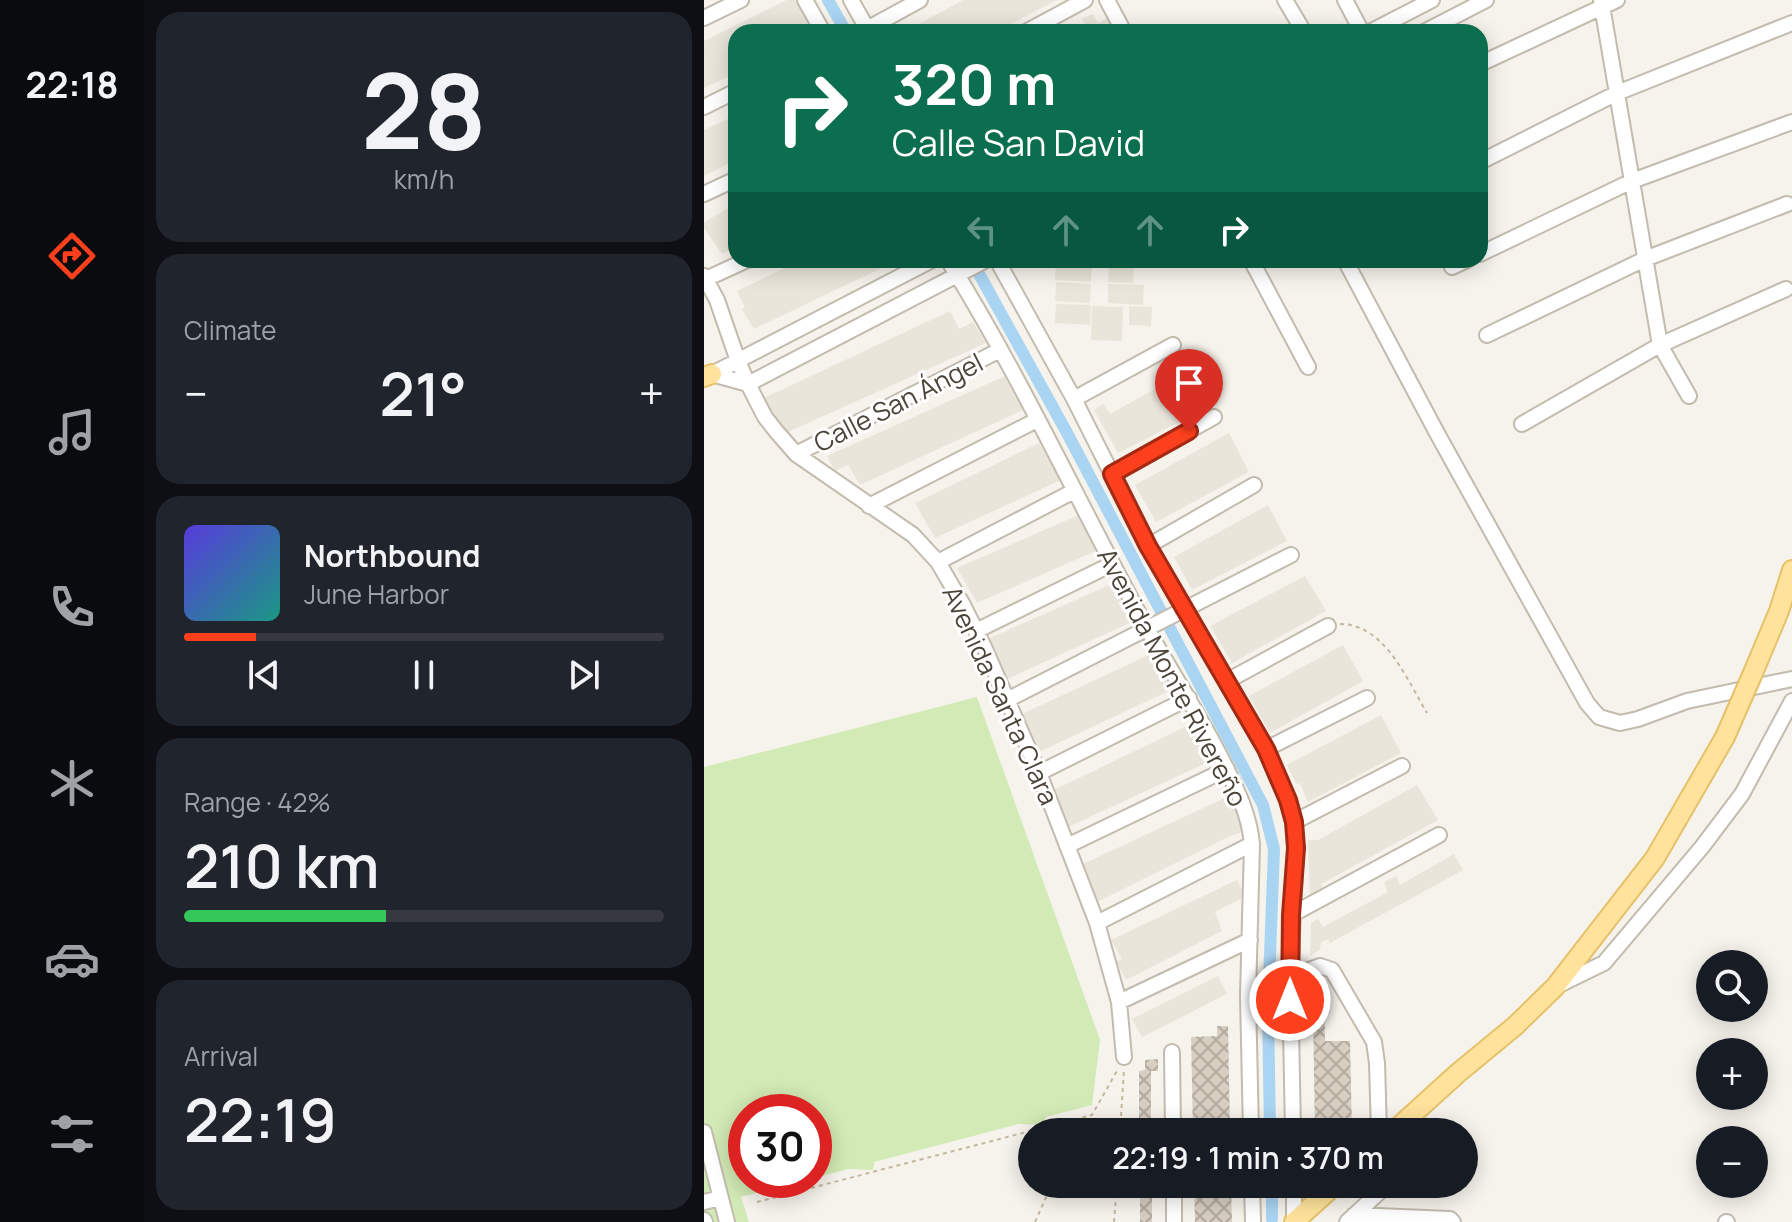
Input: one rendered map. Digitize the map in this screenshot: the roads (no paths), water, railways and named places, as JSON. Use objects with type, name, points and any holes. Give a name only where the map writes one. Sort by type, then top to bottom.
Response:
[{"type":"main road","points":[[1408,1118],[1515,1026],[1555,987],[1655,858],[1725,737],[1779,611],[1792,570]]},
{"type":"main road","points":[[1294,1222],[1321,1198]]},
{"type":"street","points":[[704,18],[741,0]]},
{"type":"street","points":[[805,0],[818,24]]},
{"type":"street","points":[[851,0],[865,24]]},
{"type":"street","points":[[878,24],[920,0]]},
{"type":"street","points":[[1041,24],[1085,0]]},
{"type":"street","points":[[1107,0],[1120,24]]},
{"type":"street","points":[[1285,0],[1299,24]]},
{"type":"street","points":[[1345,0],[1358,24]]},
{"type":"street","points":[[1386,24],[1432,0]]},
{"type":"street","points":[[1440,24],[1486,0]]},
{"type":"street","points":[[1488,60],[1607,2],[1617,93],[1660,345],[1689,396]]},
{"type":"street","points":[[1488,158],[1617,93],[1792,23]]},
{"type":"street","points":[[704,107],[728,95]]},
{"type":"street","points":[[1488,250],[1632,181],[1792,122]]},
{"type":"street","points":[[704,194],[728,183]]},
{"type":"street","points":[[1487,335],[1645,259],[1787,204]]},
{"type":"street","points":[[705,277],[728,268]]},
{"type":"street","points":[[708,376],[917,268]]},
{"type":"street","name":"Avenida Monte Rivereño","points":[[953,268],[1000,350],[1147,628],[1189,698],[1247,814],[1252,844],[1248,996],[1251,1118]]},
{"type":"street","points":[[708,376],[748,384],[971,268]]},
{"type":"street","name":"Avenida Monte Rivereño","points":[[1001,268],[1074,399],[1148,546],[1266,749],[1288,800],[1296,848],[1290,977],[1293,1118]]},
{"type":"street","points":[[1255,268],[1308,367]]},
{"type":"street","points":[[1349,268],[1587,703],[1599,717],[1620,723],[1687,701],[1792,679]]},
{"type":"street","name":"Avenida Santa Clara","points":[[705,277],[717,300],[738,361],[765,417],[796,454],[913,535],[938,562],[976,631],[1039,773],[1097,923],[1119,1002],[1124,1057]]},
{"type":"street","points":[[1522,424],[1660,345],[1786,289]]},
{"type":"street","points":[[1074,399],[1173,345]]},
{"type":"street","name":"Calle San Ángel","points":[[796,454],[1000,350]]},
{"type":"street","points":[[1112,474],[1214,417]]},
{"type":"street","points":[[869,506],[1037,420]]},
{"type":"street","points":[[1148,546],[1254,485]]},
{"type":"street","points":[[938,562],[1074,491]]},
{"type":"street","points":[[1007,700],[1291,555]]},
{"type":"street","points":[[976,631],[1112,564]]},
{"type":"street","points":[[1227,681],[1328,626]]},
{"type":"street","points":[[1039,773],[1189,698]]},
{"type":"street","points":[[1266,749],[1367,698]]},
{"type":"street","points":[[1555,987],[1604,963],[1702,847],[1742,794],[1792,701]]},
{"type":"street","points":[[1294,822],[1402,766]]},
{"type":"street","points":[[1067,846],[1227,769]]},
{"type":"street","points":[[1291,915],[1439,835]]},
{"type":"street","points":[[1097,923],[1252,844]]},
{"type":"street","points":[[1119,1002],[1250,940]]},
{"type":"street","points":[[1290,977],[1320,966],[1332,970],[1374,1042],[1379,1118]]},
{"type":"street","points":[[1172,1052],[1173,1118]]},
{"type":"street","points":[[705,1141],[727,1222]]},
{"type":"street","points":[[704,1202],[721,1198]]},
{"type":"street","points":[[1174,1198],[1174,1222]]},
{"type":"street","points":[[1252,1198],[1253,1222]]},
{"type":"street","points":[[1294,1198],[1294,1222]]},
{"type":"street","points":[[1350,1219],[1373,1198]]},
{"type":"street","points":[[1350,1219],[1450,1219],[1453,1222]]},
{"type":"waterway","points":[[828,0],[842,24]]},
{"type":"waterway","points":[[978,272],[1066,431],[1263,805],[1274,849],[1268,1008],[1270,1118]]},
{"type":"waterway","points":[[1272,1198],[1272,1219]]}]
